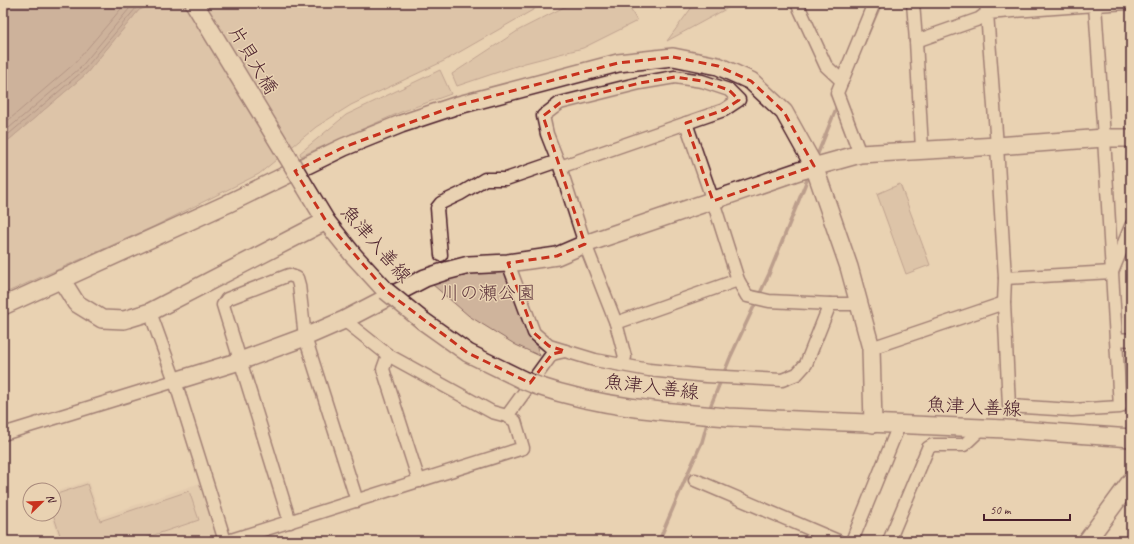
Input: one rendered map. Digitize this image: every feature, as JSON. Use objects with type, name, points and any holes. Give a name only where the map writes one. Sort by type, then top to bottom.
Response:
[{"type":"street","name":"片貝大橋","points":[[194,3],[276,139]]},
{"type":"street","points":[[797,3],[826,66],[842,81]]},
{"type":"street","points":[[860,154],[837,93],[874,3]]},
{"type":"street","points":[[913,3],[922,149]]},
{"type":"street","points":[[986,8],[1128,3]]},
{"type":"street","points":[[986,8],[997,146],[1005,278],[1004,303],[1009,406],[1072,410],[1120,407],[1095,4]]},
{"type":"street","points":[[916,41],[979,19],[986,8]]},
{"type":"street","points":[[3,306],[227,204],[344,147],[401,124],[455,106],[618,63],[673,57],[718,66],[751,81],[784,112],[814,166],[849,267],[871,348],[873,424]]},
{"type":"street","points":[[440,255],[437,208],[441,202],[460,194],[485,179],[506,179],[559,164],[724,110],[739,100],[729,90],[702,81],[674,77],[640,83],[560,103],[543,116],[547,134],[559,164],[585,244],[616,323],[625,357],[621,365]]},
{"type":"street","points":[[686,123],[738,280],[747,296],[769,301],[859,304]]},
{"type":"street","points":[[3,434],[240,361],[305,337],[344,320],[426,278],[446,271],[469,265],[508,263],[557,256],[585,244],[814,166],[860,154],[1104,138],[1131,138]]},
{"type":"street","name":"魚津入善線","points":[[276,139],[326,221],[354,256],[386,291],[423,321],[468,353],[531,383],[580,398],[632,408],[692,414],[728,417],[982,428],[1131,438]]},
{"type":"street","points":[[61,279],[76,303],[102,319],[124,320],[150,312],[326,221]]},
{"type":"street","points":[[1112,272],[1131,226]]},
{"type":"street","points":[[508,263],[534,333],[549,346],[594,360],[649,370],[706,376],[782,380],[797,374],[806,364],[830,304]]},
{"type":"street","points":[[1005,278],[1112,272]]},
{"type":"street","points":[[290,522],[223,305],[227,299],[289,276],[297,278],[300,286],[305,337],[357,501]]},
{"type":"street","points":[[616,323],[738,280]]},
{"type":"street","points":[[871,348],[1004,303]]},
{"type":"street","points":[[150,312],[175,381],[227,541],[419,482],[523,448],[515,421],[507,416],[492,412],[388,355],[344,320]]},
{"type":"street","points":[[1116,339],[1131,340]]},
{"type":"street","points":[[507,416],[552,354],[565,351]]},
{"type":"street","points":[[388,355],[382,369],[419,482]]},
{"type":"street","points":[[852,541],[899,425]]},
{"type":"street","points":[[890,541],[928,448],[933,445],[964,445],[982,428]]},
{"type":"street","points":[[695,480],[838,541]]},
{"type":"street","points":[[1087,541],[1131,481]]},
{"type":"highlighted area","points":[[673,57],[718,66],[751,81],[784,112],[814,166],[713,201],[686,123],[724,110],[739,100],[729,90],[702,81],[675,77],[640,83],[560,103],[543,116],[585,244],[557,256],[508,263],[534,333],[549,346],[565,351],[552,354],[530,383],[468,353],[386,291],[326,221],[295,171],[344,147],[455,106],[618,63]]},
{"type":"shaded area","points":[[88,481],[101,517],[200,483],[219,541],[60,541],[54,522],[62,522],[62,489]]},
{"type":"green space","points":[[156,3],[545,3],[444,61],[351,105],[316,127],[259,174],[155,226],[3,294],[3,145],[86,74],[139,10]]},
{"type":"green space","points":[[572,3],[627,3],[637,21],[583,48],[525,63],[457,86],[452,74],[519,30]]},
{"type":"green space","points":[[695,3],[737,3],[667,41]]},
{"type":"green space","points":[[440,70],[451,94],[401,112],[301,156],[300,153],[346,115]]},
{"type":"green space","points":[[900,184],[930,265],[906,274],[877,194]]},
{"type":"green space","name":"川の瀬公園","points":[[508,263],[540,356],[516,345],[469,316],[425,278]]},
{"type":"green space","points":[[87,484],[100,521],[189,491],[199,520],[136,541],[62,541],[56,522],[62,522],[62,492]]},
{"type":"water","points":[[3,3],[156,3],[139,10],[86,74],[3,145]]},
{"type":"waterway","points":[[863,45],[881,3]]},
{"type":"waterway","points":[[816,158],[838,104]]},
{"type":"waterway","points":[[710,410],[730,358],[769,274],[809,175]]},
{"type":"waterway","points":[[659,541],[702,442],[708,420]]}]
